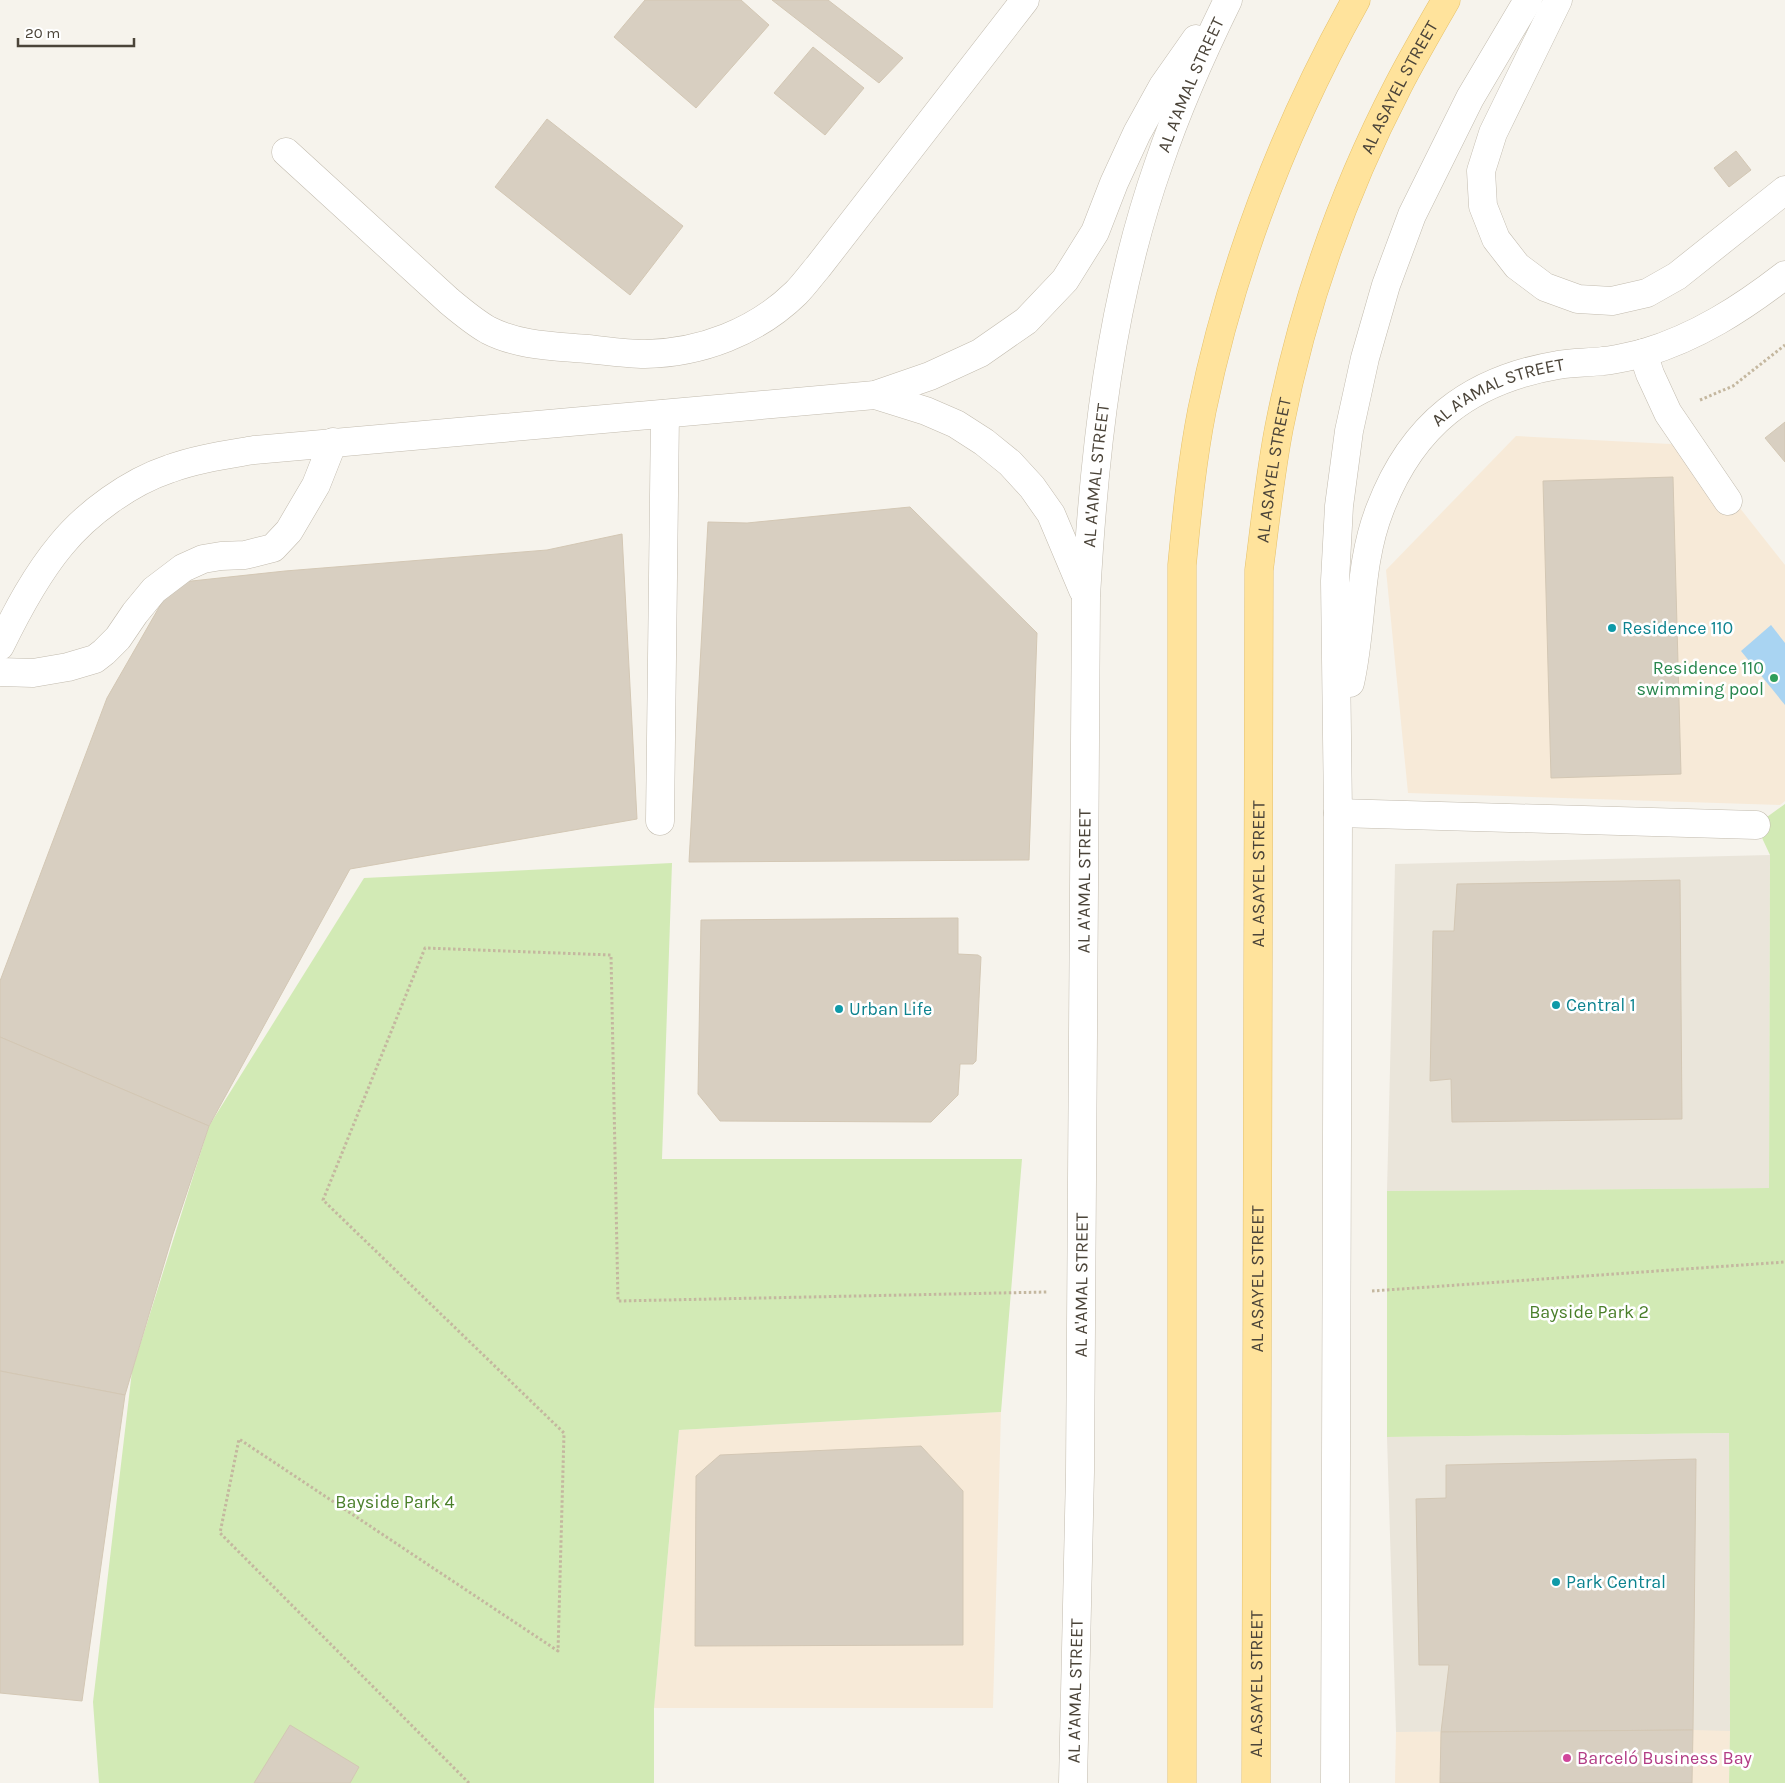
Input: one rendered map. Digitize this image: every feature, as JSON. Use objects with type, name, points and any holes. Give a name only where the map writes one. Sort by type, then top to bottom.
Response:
[{"type":"main road","points":[[1182,1783],[1182,565],[1190,488],[1202,412],[1219,337],[1240,263],[1265,190],[1295,119],[1328,50],[1356,0]]},
{"type":"main road","name":"AL ASAYEL STREET","points":[[1256,1783],[1259,570],[1268,498],[1280,427],[1295,356],[1315,286],[1339,218],[1367,151],[1398,86],[1446,0]]},
{"type":"street","points":[[286,152],[468,317],[488,330],[511,340],[535,345],[644,354],[678,352],[710,344],[741,332],[770,314],[796,293],[1025,0]]},
{"type":"street","points":[[0,646],[36,580],[61,544],[92,514],[128,488],[168,469],[210,457],[254,450],[875,395],[930,376],[980,353],[1026,321],[1065,280],[1094,232],[1137,133],[1163,86],[1194,42],[1228,0]]},
{"type":"street","name":"AL A'AMAL STREET","points":[[1073,1783],[1080,1472],[1086,597],[1090,517],[1098,437],[1110,358],[1126,279],[1141,221],[1179,108],[1202,53],[1228,0]]},
{"type":"street","name":"AL A'AMAL STREET","points":[[1334,1783],[1338,813],[1335,581],[1339,506],[1349,432],[1365,358],[1386,285],[1412,215],[1444,147],[1470,98],[1528,0]]},
{"type":"street","points":[[1558,0],[1493,133],[1481,171],[1483,206],[1496,239],[1517,266],[1544,287],[1578,299],[1612,301],[1647,294],[1677,276],[1785,190]]},
{"type":"street","name":"AL A'AMAL STREET","points":[[1337,733],[1352,675],[1365,570],[1370,540],[1379,510],[1406,454],[1430,426],[1458,402],[1489,384],[1524,371],[1560,364],[1605,361],[1643,353],[1680,340],[1716,322],[1749,302],[1785,275]]},
{"type":"street","points":[[1643,353],[1650,374],[1668,413],[1728,501]]},
{"type":"street","points":[[875,395],[926,411],[956,424],[984,442],[1010,463],[1032,487],[1051,514],[1086,597]]},
{"type":"street","points":[[660,821],[664,414]]},
{"type":"street","points":[[0,672],[33,673],[68,667],[95,659],[118,638],[154,590],[183,568],[203,559],[245,555],[273,548],[289,531],[316,485],[333,442]]},
{"type":"street","points":[[1338,813],[1756,825]]},
{"type":"path","points":[[1668,413],[1733,386],[1785,345]]},
{"type":"path","points":[[469,1783],[220,1533],[240,1439],[558,1651],[564,1433],[324,1200],[425,948],[612,954],[618,1301],[1011,1292]]},
{"type":"path","points":[[1387,1290],[1785,1262]]},
{"type":"shaded area","points":[[1516,436],[1690,445],[1785,565],[1785,801],[1780,805],[1408,793],[1386,570]]},
{"type":"shaded area","points":[[1770,855],[1769,1188],[1387,1191],[1395,864]]},
{"type":"shaded area","points":[[1001,1412],[993,1708],[654,1708],[679,1430]]},
{"type":"shaded area","name":"Park Central","points":[[1729,1433],[1730,1731],[1396,1732],[1387,1437]]},
{"type":"shaded area","name":"Barceló Business Bay","points":[[1730,1731],[1729,1783],[1395,1783],[1396,1732]]},
{"type":"green space","name":"Bayside Park 2","points":[[1785,804],[1785,1783],[1729,1783],[1729,1433],[1387,1437],[1387,1191],[1769,1188],[1770,855],[1756,825]]},
{"type":"green space","name":"Bayside Park 4","points":[[672,863],[662,1159],[1022,1159],[1001,1412],[679,1430],[654,1708],[654,1783],[99,1783],[93,1702],[132,1371],[209,1126],[364,878]]},
{"type":"water","name":"Residence 110 swimming pool","points":[[1771,625],[1785,643],[1785,705],[1741,651]]},
{"type":"building","points":[[645,0],[741,0],[769,25],[696,108],[614,37]]},
{"type":"building","points":[[772,0],[828,0],[903,58],[879,83]]},
{"type":"building","points":[[813,47],[864,88],[825,135],[774,93]]},
{"type":"building","points":[[547,119],[683,226],[630,295],[495,187]]},
{"type":"building","points":[[1736,151],[1751,170],[1729,187],[1714,168]]},
{"type":"building","points":[[1785,422],[1785,462],[1765,438]]},
{"type":"building","name":"Residence 110","points":[[1673,477],[1681,774],[1551,778],[1543,481]]},
{"type":"building","points":[[910,507],[1037,633],[1029,860],[689,862],[708,522],[747,523]]},
{"type":"building","points":[[622,534],[637,819],[350,869],[209,1126],[0,1037],[0,981],[107,698],[173,583],[285,571],[547,550]]},
{"type":"building","name":"Central 1","points":[[1680,880],[1682,1119],[1452,1122],[1451,1079],[1430,1081],[1433,931],[1454,931],[1457,884]]},
{"type":"building","name":"Urban Life","points":[[958,918],[958,954],[978,955],[981,957],[976,1061],[973,1064],[960,1064],[958,1095],[931,1122],[720,1121],[698,1094],[701,920]]},
{"type":"building","points":[[0,1037],[209,1126],[173,1234],[125,1395],[0,1371]]},
{"type":"building","points":[[0,1371],[125,1395],[82,1701],[0,1693]]},
{"type":"building","points":[[921,1446],[963,1491],[963,1645],[695,1646],[696,1476],[720,1455]]},
{"type":"building","name":"Park Central","points":[[1696,1459],[1693,1730],[1441,1732],[1449,1665],[1419,1665],[1416,1499],[1446,1498],[1446,1465]]},
{"type":"building","points":[[290,1725],[359,1767],[350,1783],[254,1783]]},
{"type":"building","name":"Barceló Business Bay","points":[[1693,1730],[1692,1783],[1440,1783],[1441,1732]]},
{"type":"place","name":"Residence 110","points":[[1612,628]]},
{"type":"place","name":"Residence 110 swimming pool","points":[[1774,678]]},
{"type":"place","name":"Central 1","points":[[1556,1005]]},
{"type":"place","name":"Urban Life","points":[[839,1009]]},
{"type":"place","name":"Park Central","points":[[1556,1582]]},
{"type":"place","name":"Barceló Business Bay","points":[[1567,1758]]}]
